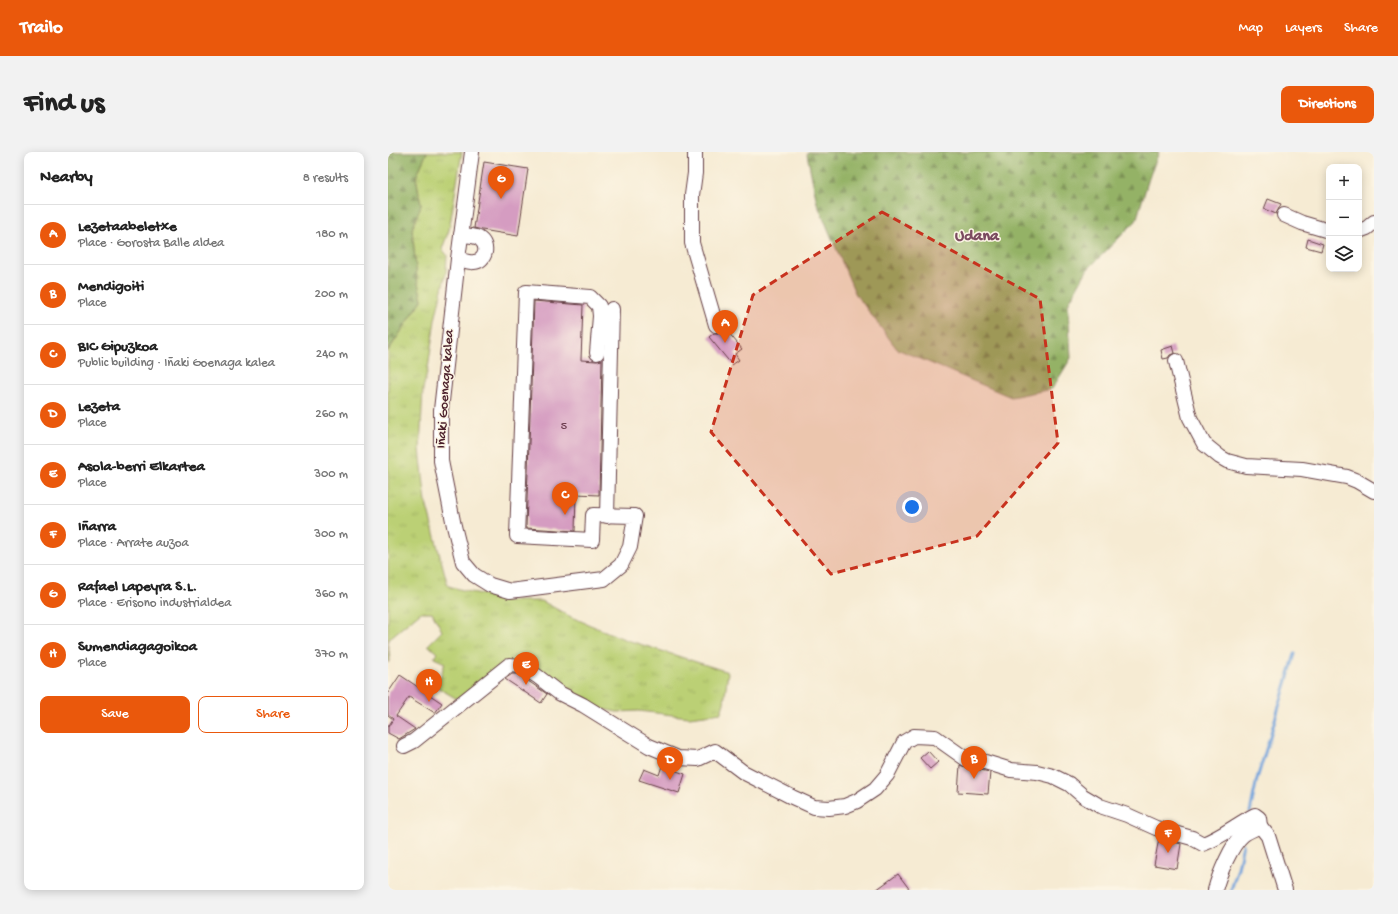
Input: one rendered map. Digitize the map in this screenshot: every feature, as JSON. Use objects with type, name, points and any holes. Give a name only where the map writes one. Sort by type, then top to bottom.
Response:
[{"type":"street","name":"Iñaki Goenaga kalea","points":[[472,152],[441,410],[441,461],[463,562],[474,575],[490,585],[510,591],[604,579],[621,565],[630,547],[635,516],[607,516]]},
{"type":"street","points":[[695,152],[695,173],[692,195],[692,243],[716,325]]},
{"type":"street","points":[[1284,215],[1302,223],[1326,230]]},
{"type":"street","points":[[1362,230],[1374,222]]},
{"type":"street","points":[[597,353],[600,316],[599,306],[590,297],[526,292],[517,536],[592,540],[593,515],[607,516],[612,309]]},
{"type":"street","points":[[1176,361],[1190,418],[1204,444],[1220,457],[1227,461],[1246,466],[1302,469],[1348,477],[1374,491]]},
{"type":"street","points":[[404,746],[414,741],[510,665],[521,666],[559,693],[582,705],[649,746],[678,758],[698,759],[715,751],[743,772],[814,807],[829,808],[845,806],[857,801],[875,789],[887,775],[904,742],[914,736],[919,735],[935,737],[966,759],[985,762],[1011,770],[1037,772],[1053,776],[1069,784],[1083,796],[1100,806],[1127,815],[1156,828],[1192,838],[1204,844],[1254,820]]},
{"type":"street","points":[[1215,890],[1224,865],[1237,842],[1244,835],[1254,820]]},
{"type":"street","points":[[1254,820],[1268,836],[1285,890]]},
{"type":"highlighted area","points":[[882,212],[1040,299],[1058,443],[977,536],[831,574],[711,432],[753,295]]},
{"type":"green space","points":[[388,152],[427,152],[416,177],[421,205],[412,229],[417,279],[422,300],[388,351]]},
{"type":"green space","points":[[427,152],[462,152],[449,230],[442,249],[447,255],[446,272],[435,320],[428,369],[423,389],[420,449],[426,503],[448,586],[488,595],[505,601],[542,601],[571,617],[624,639],[728,672],[724,703],[721,713],[689,717],[639,711],[617,712],[602,709],[581,700],[524,661],[457,699],[437,687],[445,663],[434,658],[437,653],[428,645],[442,631],[432,612],[421,612],[391,637],[388,642],[388,351],[422,300],[417,279],[412,229],[421,205],[416,177]]},
{"type":"green space","points":[[808,152],[1159,152],[1149,178],[1136,221],[1087,270],[1068,304],[1071,358],[1052,389],[1011,397],[897,349],[855,293],[817,203],[807,154]]},
{"type":"green space","points":[[388,642],[390,659],[388,663]]},
{"type":"building","points":[[484,162],[528,169],[518,236],[474,228]]},
{"type":"building","points":[[1268,199],[1281,204],[1276,214],[1264,209]]},
{"type":"building","points":[[1308,239],[1323,244],[1321,251],[1306,247]]},
{"type":"building","points":[[534,301],[583,305],[581,360],[602,360],[599,495],[576,494],[575,531],[526,528]]},
{"type":"building","points":[[724,327],[742,349],[735,354],[739,360],[732,365],[709,337],[714,333],[722,331]]},
{"type":"building","points":[[1173,346],[1175,353],[1170,355],[1168,358],[1163,359],[1161,350]]},
{"type":"building","points":[[512,674],[518,674],[547,694],[541,703],[505,679]]},
{"type":"building","points":[[400,675],[442,703],[435,713],[409,697],[396,716],[415,729],[399,739],[388,733],[388,727],[393,719],[388,715],[388,693]]},
{"type":"building","points":[[928,751],[938,762],[930,769],[920,758]]},
{"type":"building","points":[[960,765],[990,772],[988,794],[958,792]]},
{"type":"building","points":[[662,766],[685,774],[679,793],[639,780],[644,769],[659,775]]},
{"type":"building","points":[[1159,838],[1181,844],[1177,869],[1154,865]]},
{"type":"building","points":[[898,874],[910,890],[876,890]]},
{"type":"waterway","points":[[1250,812],[1257,779],[1295,654]]},
{"type":"waterway","points":[[1231,890],[1238,868],[1243,844]]},
{"type":"place","name":"Rafael Lapeyra S.L.","points":[[501,199]]},
{"type":"place","name":"Lezetaabeletxe","points":[[725,343]]},
{"type":"place","name":"BIC Gipuzkoa","points":[[565,515]]},
{"type":"place","name":"Asola-berri Elkartea","points":[[526,685]]},
{"type":"place","name":"Sumendiagagoikoa","points":[[429,702]]},
{"type":"place","name":"Mendigoiti","points":[[974,779]]},
{"type":"place","name":"Lezeta","points":[[670,780]]},
{"type":"place","name":"Iñarra","points":[[1168,853]]},
{"type":"district","name":"Udana","points":[[977,237]]}]
